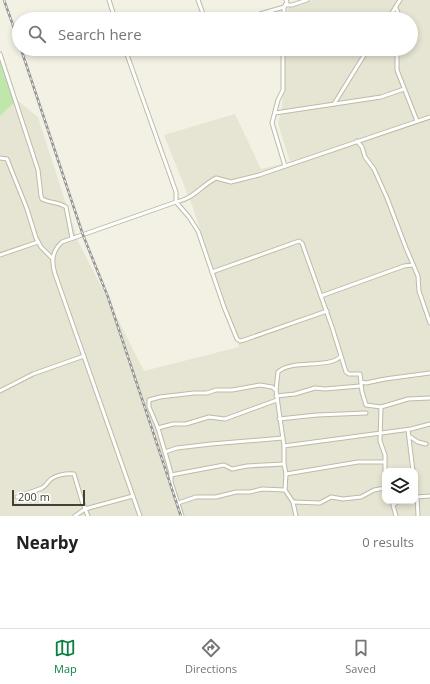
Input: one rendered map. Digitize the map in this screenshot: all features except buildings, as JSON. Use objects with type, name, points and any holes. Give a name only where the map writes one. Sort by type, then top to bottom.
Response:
[{"type":"street","points":[[109,0],[113,12]]},
{"type":"street","points":[[198,0],[202,12]]},
{"type":"street","points":[[285,12],[286,0]]},
{"type":"street","points":[[266,12],[306,0]]},
{"type":"street","points":[[393,12],[400,0]]},
{"type":"street","points":[[396,8],[398,12]]},
{"type":"street","points":[[0,54],[38,170],[42,200],[66,207],[72,238]]},
{"type":"street","points":[[128,56],[176,192],[176,202],[195,226],[237,339],[240,341],[244,340],[327,311]]},
{"type":"street","points":[[282,56],[282,90],[272,123],[285,166]]},
{"type":"street","points":[[334,104],[364,56]]},
{"type":"street","points":[[397,56],[397,70],[417,121]]},
{"type":"street","points":[[275,113],[381,97],[404,89]]},
{"type":"street","points":[[140,516],[55,274],[53,267],[54,251],[62,242],[72,238],[184,200],[192,196],[216,178],[231,182],[259,175],[430,117]]},
{"type":"street","points":[[357,141],[362,147],[367,161],[377,175],[418,276],[419,291],[430,323]]},
{"type":"street","points":[[0,158],[7,159],[27,209],[38,242],[53,259]]},
{"type":"street","points":[[212,272],[299,241],[304,245],[346,372],[349,374],[360,374],[366,405],[381,408],[408,399],[430,398]]},
{"type":"street","points":[[0,255],[38,242]]},
{"type":"street","points":[[321,296],[404,266],[413,265]]},
{"type":"street","points":[[296,516],[293,502],[285,490],[286,474],[284,464],[284,446],[279,420],[275,384],[279,370],[300,365],[336,360],[341,355]]},
{"type":"street","points":[[1,389],[33,374],[84,356]]},
{"type":"street","points":[[276,396],[295,394],[315,388],[325,389],[361,384],[430,372]]},
{"type":"street","points":[[182,516],[170,481],[171,475],[158,428],[149,407],[149,400],[160,397],[208,393],[216,390],[226,391],[260,385],[268,386],[276,390]]},
{"type":"street","points":[[158,428],[173,424],[186,424],[209,417],[225,419],[277,400]]},
{"type":"street","points":[[381,408],[380,433],[381,444],[384,452],[385,468]]},
{"type":"street","points":[[279,420],[317,415],[366,413]]},
{"type":"street","points":[[284,446],[408,430],[430,425]]},
{"type":"street","points":[[408,430],[413,468]]},
{"type":"street","points":[[409,436],[418,442],[426,444]]},
{"type":"street","points":[[165,452],[177,448],[283,438]]},
{"type":"street","points":[[286,474],[358,462],[385,462]]},
{"type":"street","points":[[171,475],[224,465],[232,469],[247,466],[284,464]]},
{"type":"street","points":[[17,496],[45,487],[50,480],[55,477],[71,474],[76,476],[82,501],[88,516]]},
{"type":"street","points":[[178,503],[201,496],[216,497],[236,492],[250,492],[262,489],[285,490]]},
{"type":"street","points":[[293,502],[320,503],[331,497],[343,499],[361,497],[374,490],[382,489]]},
{"type":"street","points":[[75,516],[86,509],[133,496]]},
{"type":"street","points":[[418,497],[430,496]]},
{"type":"street","points":[[417,504],[418,516]]},
{"type":"street","points":[[393,505],[396,516]]},
{"type":"shaded area","points":[[313,0],[430,0],[430,516],[0,516],[0,116],[17,100],[38,117],[78,241],[144,371],[239,347],[192,205],[164,135],[235,114],[261,169],[290,162],[278,123],[282,108],[285,56],[418,56],[418,12],[288,12],[288,8]]},
{"type":"green space","points":[[0,50],[17,100],[0,116]]},
{"type":"railway","points":[[4,0],[12,22]]},
{"type":"railway","points":[[23,56],[83,235],[108,297],[181,516]]}]
